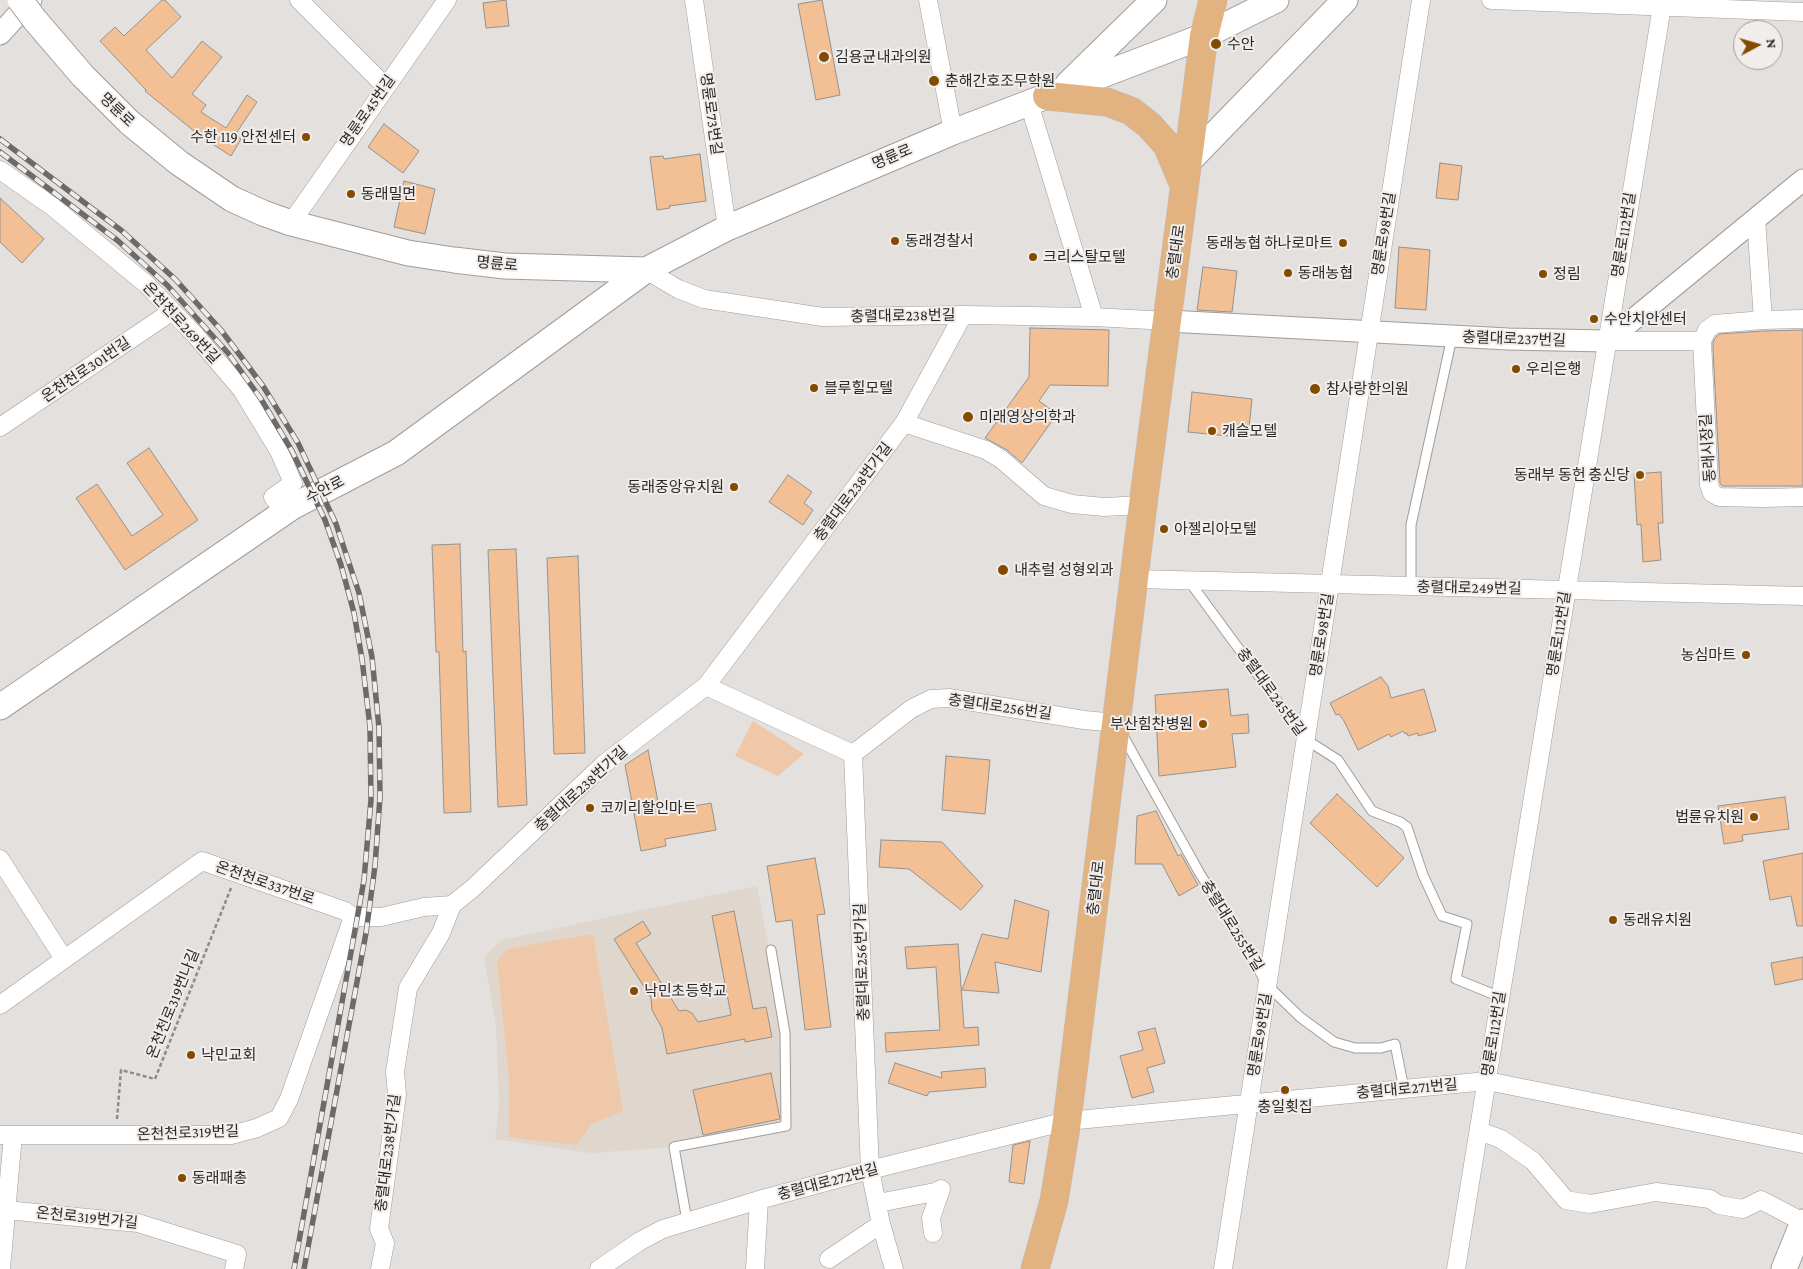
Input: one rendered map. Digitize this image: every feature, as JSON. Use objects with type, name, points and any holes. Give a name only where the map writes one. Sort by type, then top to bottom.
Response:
[{"type":"main road","name":"명륜로","points":[[20,0],[33,10],[83,76],[128,122],[179,163],[232,199],[263,213],[291,223],[408,253],[454,260],[505,266],[646,270],[727,228],[953,132],[1204,36],[1276,0]]},
{"type":"main road","points":[[1046,97],[1154,0]]},
{"type":"main road","name":"충렬대로","points":[[1035,1269],[1054,1201],[1067,1121],[1143,505],[1204,36],[1212,0]]},
{"type":"main road","points":[[1046,97],[1107,102],[1131,111],[1149,125],[1167,146],[1186,174],[1345,0]]},
{"type":"main road","name":"수안로","points":[[0,707],[284,512],[396,453],[646,270]]},
{"type":"main road","points":[[1784,1269],[1803,1222]]},
{"type":"street","points":[[299,0],[386,86]]},
{"type":"street","name":"명륜로45번길","points":[[291,223],[447,0]]},
{"type":"street","name":"명륜로73번길","points":[[694,0],[727,228]]},
{"type":"street","points":[[928,0],[953,132]]},
{"type":"street","name":"명륜로98번길","points":[[1223,1269],[1421,0]]},
{"type":"street","points":[[1491,0],[1662,3],[1803,12]]},
{"type":"street","name":"명륜로112번길","points":[[1456,1269],[1662,3]]},
{"type":"street","points":[[0,34],[33,10]]},
{"type":"street","points":[[1046,97],[1094,318]]},
{"type":"street","name":"온천천로269번길","points":[[0,170],[54,207],[146,284],[196,336],[242,390],[279,451],[293,483],[274,497],[284,512]]},
{"type":"street","points":[[1606,341],[1803,180]]},
{"type":"street","points":[[1756,218],[1763,320]]},
{"type":"street","name":"충렬대로238번길","points":[[646,270],[678,289],[704,299],[822,317],[963,315],[1168,321]]},
{"type":"street","name":"온천천로301번길","points":[[0,427],[171,312]]},
{"type":"street","name":"충렬대로238번가길","points":[[380,1269],[385,1242],[379,1229],[396,1094],[395,1072],[408,988],[441,933],[452,905],[473,888],[604,764],[706,686],[904,423],[963,315]]},
{"type":"street","points":[[1606,341],[1702,341],[1707,330],[1715,324],[1803,319]]},
{"type":"street","name":"충렬대로237번길","points":[[1168,321],[1452,336],[1606,341]]},
{"type":"street","name":"동래시장길","points":[[1702,341],[1709,485],[1712,493],[1719,497],[1803,497]]},
{"type":"street","points":[[904,423],[986,450],[1001,459],[1044,496],[1072,504],[1104,507],[1143,505]]},
{"type":"street","name":"충렬대로249번길","points":[[1134,579],[1803,596]]},
{"type":"street","points":[[706,686],[854,754]]},
{"type":"street","name":"충렬대로256번길","points":[[854,754],[911,709],[931,699],[949,698],[1084,720],[1116,723]]},
{"type":"street","name":"충렬대로256번가길","points":[[854,754],[870,1170],[881,1224],[894,1269]]},
{"type":"street","points":[[0,859],[64,959]]},
{"type":"street","name":"온천천로337번로","points":[[0,1005],[202,861],[345,911],[353,917],[381,917],[424,907],[452,905]]},
{"type":"street","name":"온천천로319번길","points":[[6,1135],[231,1134],[257,1128],[279,1118],[289,1099],[353,917]]},
{"type":"street","name":"충렬대로271번길","points":[[1067,1121],[1487,1081],[1803,1144]]},
{"type":"street","name":"충렬대로272번길","points":[[600,1269],[640,1241],[663,1228],[870,1170],[1067,1121]]},
{"type":"street","points":[[1479,1131],[1501,1139],[1533,1161],[1566,1200],[1590,1204],[1656,1192],[1710,1199],[1719,1205],[1743,1209],[1761,1200],[1803,1222]]},
{"type":"street","points":[[1,1269],[6,1210],[6,1135]]},
{"type":"street","points":[[878,1203],[942,1189],[931,1218],[933,1232]]},
{"type":"street","points":[[756,1269],[759,1200]]},
{"type":"street","name":"온천로319번가길","points":[[6,1210],[138,1223],[237,1254],[234,1269]]},
{"type":"street","points":[[829,1259],[881,1224]]},
{"type":"lane","points":[[1411,586],[1411,525],[1452,336]]},
{"type":"lane","name":"충렬대로245번길","points":[[1189,581],[1306,739],[1338,760],[1372,811],[1400,822],[1407,827],[1423,875],[1442,916],[1467,924],[1456,980],[1500,997]]},
{"type":"lane","name":"충렬대로255번길","points":[[1116,723],[1199,872],[1268,985],[1300,1016],[1334,1042],[1355,1048],[1381,1048],[1395,1044],[1404,1089]]},
{"type":"lane","points":[[687,1221],[674,1148],[786,1126],[785,1033],[771,950]]},
{"type":"path","name":"온천천로319번나길","points":[[116,1135],[121,1070],[155,1079],[237,873]]},
{"type":"shaded area","points":[[753,721],[804,754],[778,776],[735,756]]},
{"type":"shaded area","name":"낙민초등학교","points":[[757,886],[785,1033],[786,1126],[674,1147],[591,1153],[495,1139],[499,1105],[496,1025],[484,957],[501,940]]},
{"type":"shaded area","points":[[593,934],[623,1111],[593,1123],[576,1145],[509,1137],[509,1078],[497,961],[507,949]]},
{"type":"building","points":[[162,0],[165,0],[181,17],[146,50],[172,78],[202,41],[222,57],[192,94],[206,105],[201,112],[226,128],[247,95],[257,102],[235,135],[241,139],[231,156],[200,136],[145,91],[100,41],[115,27],[124,36]]},
{"type":"building","points":[[506,0],[509,26],[486,28],[483,3]]},
{"type":"building","points":[[822,0],[840,95],[816,100],[798,4]]},
{"type":"building","points":[[384,124],[419,151],[403,173],[368,147]]},
{"type":"building","points":[[700,154],[706,201],[669,206],[670,208],[657,210],[650,157],[663,156],[664,159]]},
{"type":"building","points":[[1440,163],[1462,166],[1458,200],[1436,198]]},
{"type":"building","points":[[404,181],[435,189],[425,234],[394,227]]},
{"type":"building","points":[[0,198],[44,239],[22,263],[0,242]]},
{"type":"building","points":[[1399,247],[1430,250],[1426,310],[1395,308]]},
{"type":"building","points":[[1203,267],[1237,271],[1232,312],[1197,310]]},
{"type":"building","points":[[1030,328],[1109,330],[1108,386],[1050,385],[1039,401],[1057,414],[1022,463],[1007,450],[985,438],[1029,377]]},
{"type":"building","points":[[1803,330],[1803,486],[1722,486],[1720,483],[1713,342],[1719,334]]},
{"type":"building","points":[[1192,392],[1252,399],[1248,438],[1188,432]]},
{"type":"building","points":[[149,448],[198,520],[125,570],[76,498],[97,484],[132,536],[163,515],[127,463]]},
{"type":"building","points":[[1661,472],[1663,523],[1658,523],[1661,560],[1643,562],[1641,524],[1637,525],[1634,474]]},
{"type":"building","points":[[788,475],[812,492],[804,503],[813,510],[803,525],[769,502]]},
{"type":"building","points":[[460,544],[463,652],[466,651],[471,812],[444,813],[439,652],[436,652],[432,545]]},
{"type":"building","points":[[516,549],[527,805],[498,807],[488,550]]},
{"type":"building","points":[[578,556],[585,753],[554,754],[547,558]]},
{"type":"building","points":[[1381,677],[1388,686],[1391,698],[1424,689],[1436,731],[1418,736],[1418,733],[1408,736],[1403,731],[1391,737],[1389,734],[1358,750],[1344,721],[1339,714],[1336,715],[1330,703]]},
{"type":"building","name":"부산힘찬병원","points":[[1228,689],[1231,716],[1248,714],[1249,733],[1232,734],[1236,767],[1159,776],[1155,695]]},
{"type":"building","points":[[648,750],[660,812],[711,803],[716,830],[665,839],[666,846],[641,851],[625,765]]},
{"type":"building","points":[[946,756],[990,760],[985,814],[942,810]]},
{"type":"building","points":[[1337,794],[1404,858],[1377,887],[1310,823]]},
{"type":"building","name":"법륜유치원","points":[[1785,797],[1789,829],[1742,835],[1743,841],[1724,844],[1718,806]]},
{"type":"building","points":[[1156,811],[1178,856],[1181,854],[1198,885],[1179,896],[1162,864],[1135,864],[1137,816]]},
{"type":"building","points":[[881,840],[942,842],[983,886],[961,910],[909,869],[879,867]]},
{"type":"building","points":[[1803,853],[1803,926],[1797,926],[1791,896],[1770,900],[1763,861]]},
{"type":"building","points":[[815,858],[825,914],[817,915],[831,1027],[805,1030],[792,920],[776,922],[767,866]]},
{"type":"building","points":[[1015,900],[1049,911],[1041,972],[995,962],[999,993],[962,990],[982,934],[1008,939]]},
{"type":"building","points":[[734,911],[753,1009],[766,1007],[772,1037],[745,1042],[745,1039],[667,1054],[662,1028],[652,1010],[651,998],[614,939],[643,921],[651,934],[636,943],[679,1011],[686,1010],[692,1013],[698,1022],[731,1015],[712,916]]},
{"type":"building","points":[[958,944],[964,1028],[978,1027],[979,1045],[886,1052],[885,1033],[940,1030],[936,967],[907,969],[905,947]]},
{"type":"building","points":[[1803,957],[1803,979],[1775,985],[1771,963]]},
{"type":"building","points":[[1155,1028],[1165,1063],[1147,1068],[1154,1092],[1132,1098],[1120,1056],[1143,1050],[1138,1032]]},
{"type":"building","points":[[895,1063],[942,1078],[941,1072],[985,1068],[986,1087],[929,1092],[927,1096],[888,1083]]},
{"type":"building","points":[[771,1073],[780,1119],[703,1135],[693,1090]]},
{"type":"building","points":[[1030,1141],[1024,1184],[1009,1182],[1013,1145]]},
{"type":"railway","points":[[0,139],[122,231],[175,279],[221,330],[263,386],[298,443],[336,524],[359,593],[372,657],[379,728],[380,797],[375,866],[366,933],[304,1269]]},
{"type":"railway","points":[[0,152],[117,240],[167,285],[228,353],[261,399],[292,451],[325,520],[341,565],[354,613],[362,659],[370,727],[371,800],[364,880],[294,1269]]},
{"type":"place","name":"수안","points":[[1216,44]]},
{"type":"place","name":"김용균내과의원","points":[[824,57]]},
{"type":"place","name":"춘해간호조무학원","points":[[934,81]]},
{"type":"place","name":"수한 119 안전센터","points":[[306,137]]},
{"type":"place","name":"동래밀면","points":[[351,194]]},
{"type":"place","name":"동래경찰서","points":[[895,241]]},
{"type":"place","name":"동래농협 하나로마트","points":[[1343,243]]},
{"type":"place","name":"크리스탈모텔","points":[[1033,257]]},
{"type":"place","name":"동래농협","points":[[1288,273]]},
{"type":"place","name":"정림","points":[[1543,274]]},
{"type":"place","name":"수안치안센터","points":[[1594,319]]},
{"type":"place","name":"우리은행","points":[[1516,369]]},
{"type":"place","name":"블루힐모텔","points":[[814,388]]},
{"type":"place","name":"참사랑한의원","points":[[1315,389]]},
{"type":"place","name":"미래영상의학과","points":[[968,417]]},
{"type":"place","name":"캐슬모텔","points":[[1212,431]]},
{"type":"place","name":"동래부 동헌 충신당","points":[[1640,475]]},
{"type":"place","name":"동래중앙유치원","points":[[734,487]]},
{"type":"place","name":"아젤리아모텔","points":[[1164,529]]},
{"type":"place","name":"내추럴 성형외과","points":[[1003,570]]},
{"type":"place","name":"농심마트","points":[[1746,655]]},
{"type":"place","name":"부산힘찬병원","points":[[1203,724]]},
{"type":"place","name":"코끼리할인마트","points":[[590,808]]},
{"type":"place","name":"법륜유치원","points":[[1754,817]]},
{"type":"place","name":"동래유치원","points":[[1613,920]]},
{"type":"place","name":"낙민초등학교","points":[[634,991]]},
{"type":"place","name":"낙민교회","points":[[191,1055]]},
{"type":"place","name":"충일횟집","points":[[1285,1090]]},
{"type":"place","name":"동래패총","points":[[182,1178]]}]
